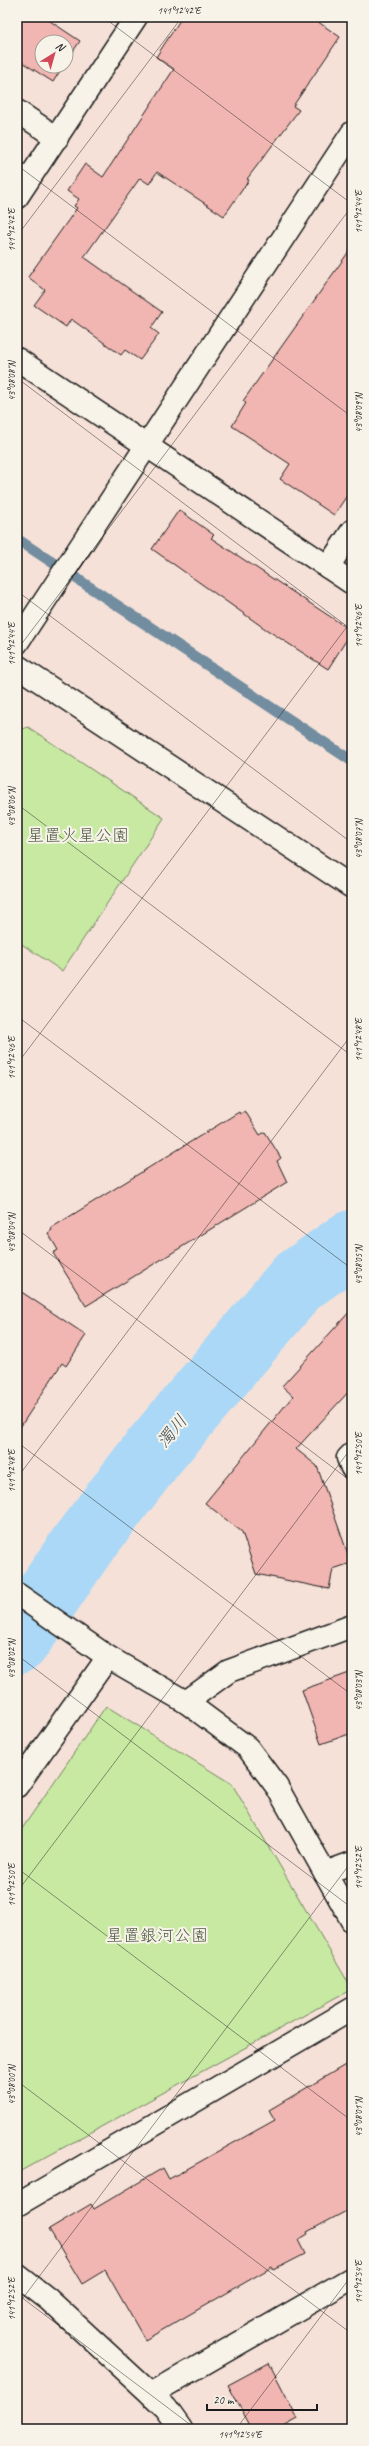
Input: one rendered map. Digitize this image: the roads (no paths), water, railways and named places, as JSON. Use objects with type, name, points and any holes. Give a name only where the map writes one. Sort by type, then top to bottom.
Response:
[{"type":"street","points":[[17,198],[136,17]]},
{"type":"street","points":[[17,111],[57,138]]},
{"type":"street","points":[[17,643],[352,133]]},
{"type":"street","points":[[17,359],[147,444],[352,583]]},
{"type":"street","points":[[328,567],[352,531]]},
{"type":"street","points":[[17,666],[352,887]]},
{"type":"street","points":[[352,1454],[348,1458],[352,1468]]},
{"type":"street","points":[[17,1594],[72,1634],[108,1657],[186,1702],[248,1748],[278,1787],[352,1921]]},
{"type":"street","points":[[186,1702],[229,1671],[352,1626]]},
{"type":"street","points":[[17,1786],[108,1657]]},
{"type":"street","points":[[326,1873],[352,1863]]},
{"type":"street","points":[[17,2205],[352,2009]]},
{"type":"street","points":[[17,2275],[48,2299],[166,2408],[181,2429]]},
{"type":"street","points":[[150,2394],[352,2278]]},
{"type":"waterway","points":[[17,539],[352,761]]},
{"type":"waterway","name":"濁川","points":[[17,1641],[81,1547],[153,1453],[297,1282],[352,1243]]},
{"type":"park label","name":"星置火星公園","points":[[78,835]]},
{"type":"park label","name":"星置銀河公園","points":[[157,1935]]}]
